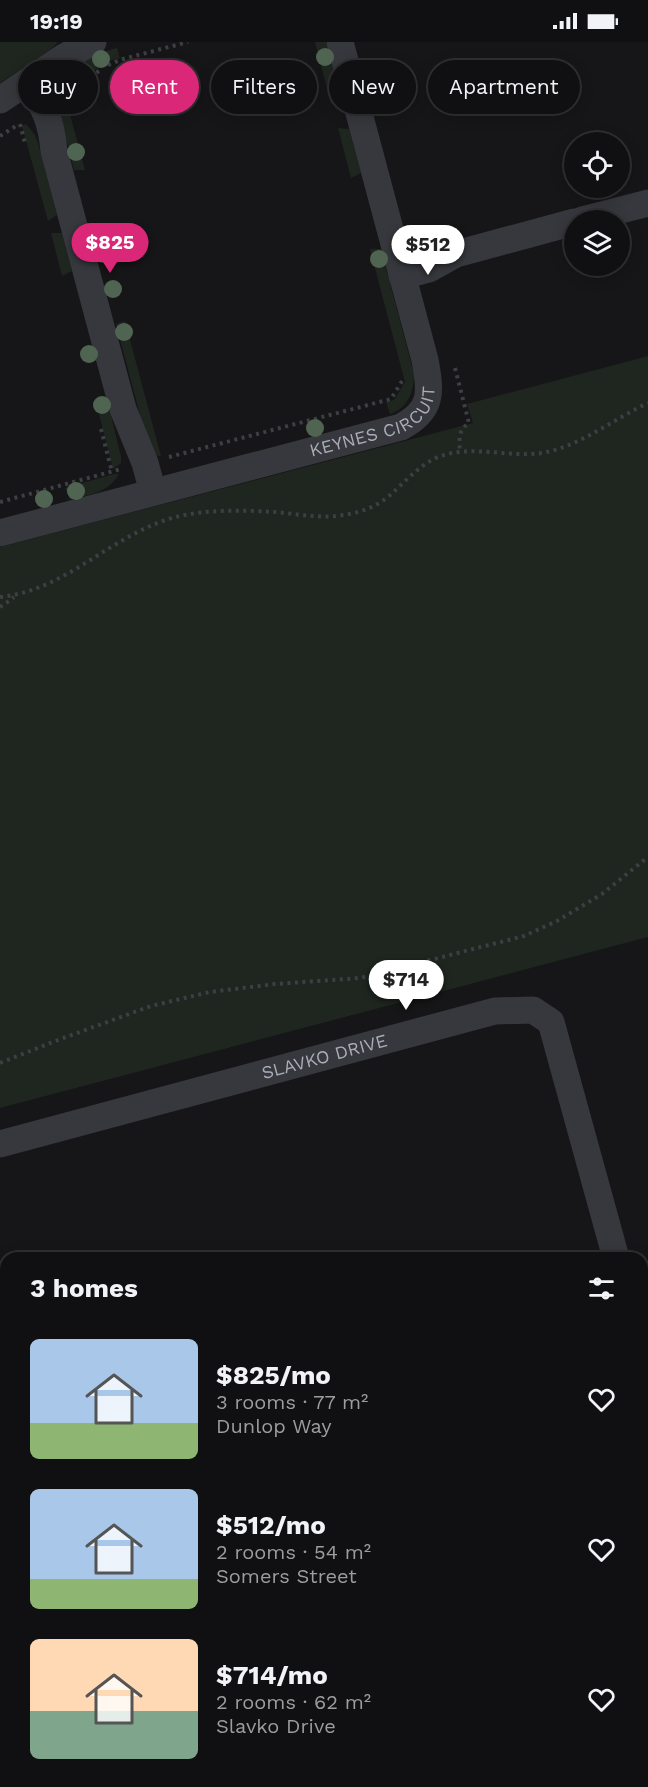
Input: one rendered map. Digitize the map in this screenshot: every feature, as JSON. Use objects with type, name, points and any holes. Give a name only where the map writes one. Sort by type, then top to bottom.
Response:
[{"type":"street","name":"KEYNES CIRCUIT","points":[[0,534],[401,427],[418,417],[429,394],[429,381],[340,42]]},
{"type":"street","points":[[13,91],[85,44]]},
{"type":"street","points":[[38,114],[45,135],[54,151],[144,495]]},
{"type":"street","points":[[621,210],[648,203]]},
{"type":"street","points":[[400,268],[429,269],[456,254],[564,225]]},
{"type":"street","name":"SLAVKO DRIVE","points":[[0,1144],[495,1011],[533,1010],[551,1022],[614,1252]]},
{"type":"path","points":[[98,72],[111,64],[188,42]]},
{"type":"path","points":[[0,136],[33,114]]},
{"type":"path","points":[[417,226],[419,235],[453,226]]},
{"type":"path","points":[[0,502],[391,399],[402,381]]},
{"type":"path","points":[[0,597],[14,596],[46,586],[135,532],[174,518],[191,514],[261,511],[328,517],[356,513],[380,502],[416,470],[441,456],[472,451],[529,454],[560,449],[586,438],[648,403]]},
{"type":"path","points":[[0,607],[14,596]]},
{"type":"path","points":[[0,1063],[151,1006],[210,992],[276,984],[360,978],[524,936],[557,921],[602,894],[648,857]]},
{"type":"shaded area","points":[[0,42],[58,42],[35,60],[18,60],[18,71],[0,83]]},
{"type":"shaded area","points":[[315,42],[326,42],[331,60],[329,96]]},
{"type":"shaded area","points":[[117,48],[120,58],[110,60],[98,68],[98,60],[86,60]]},
{"type":"shaded area","points":[[56,114],[70,114],[85,170],[74,170],[65,135]]},
{"type":"shaded area","points":[[26,124],[38,143],[57,215],[48,221],[22,126]]},
{"type":"shaded area","points":[[338,128],[349,129],[361,173],[351,178]]},
{"type":"shaded area","points":[[51,233],[62,233],[72,271],[62,276]]},
{"type":"shaded area","points":[[370,249],[381,249],[414,374],[413,387],[406,403],[390,414],[386,402],[394,400],[405,382]]},
{"type":"shaded area","points":[[125,321],[161,456],[151,455],[149,449],[116,324]]},
{"type":"shaded area","points":[[648,356],[648,937],[0,1108],[0,547],[473,423],[467,404]]},
{"type":"shaded area","points":[[110,411],[121,457],[121,463],[113,469],[99,414]]},
{"type":"shaded area","points":[[119,474],[104,489],[70,500],[65,488]]}]
